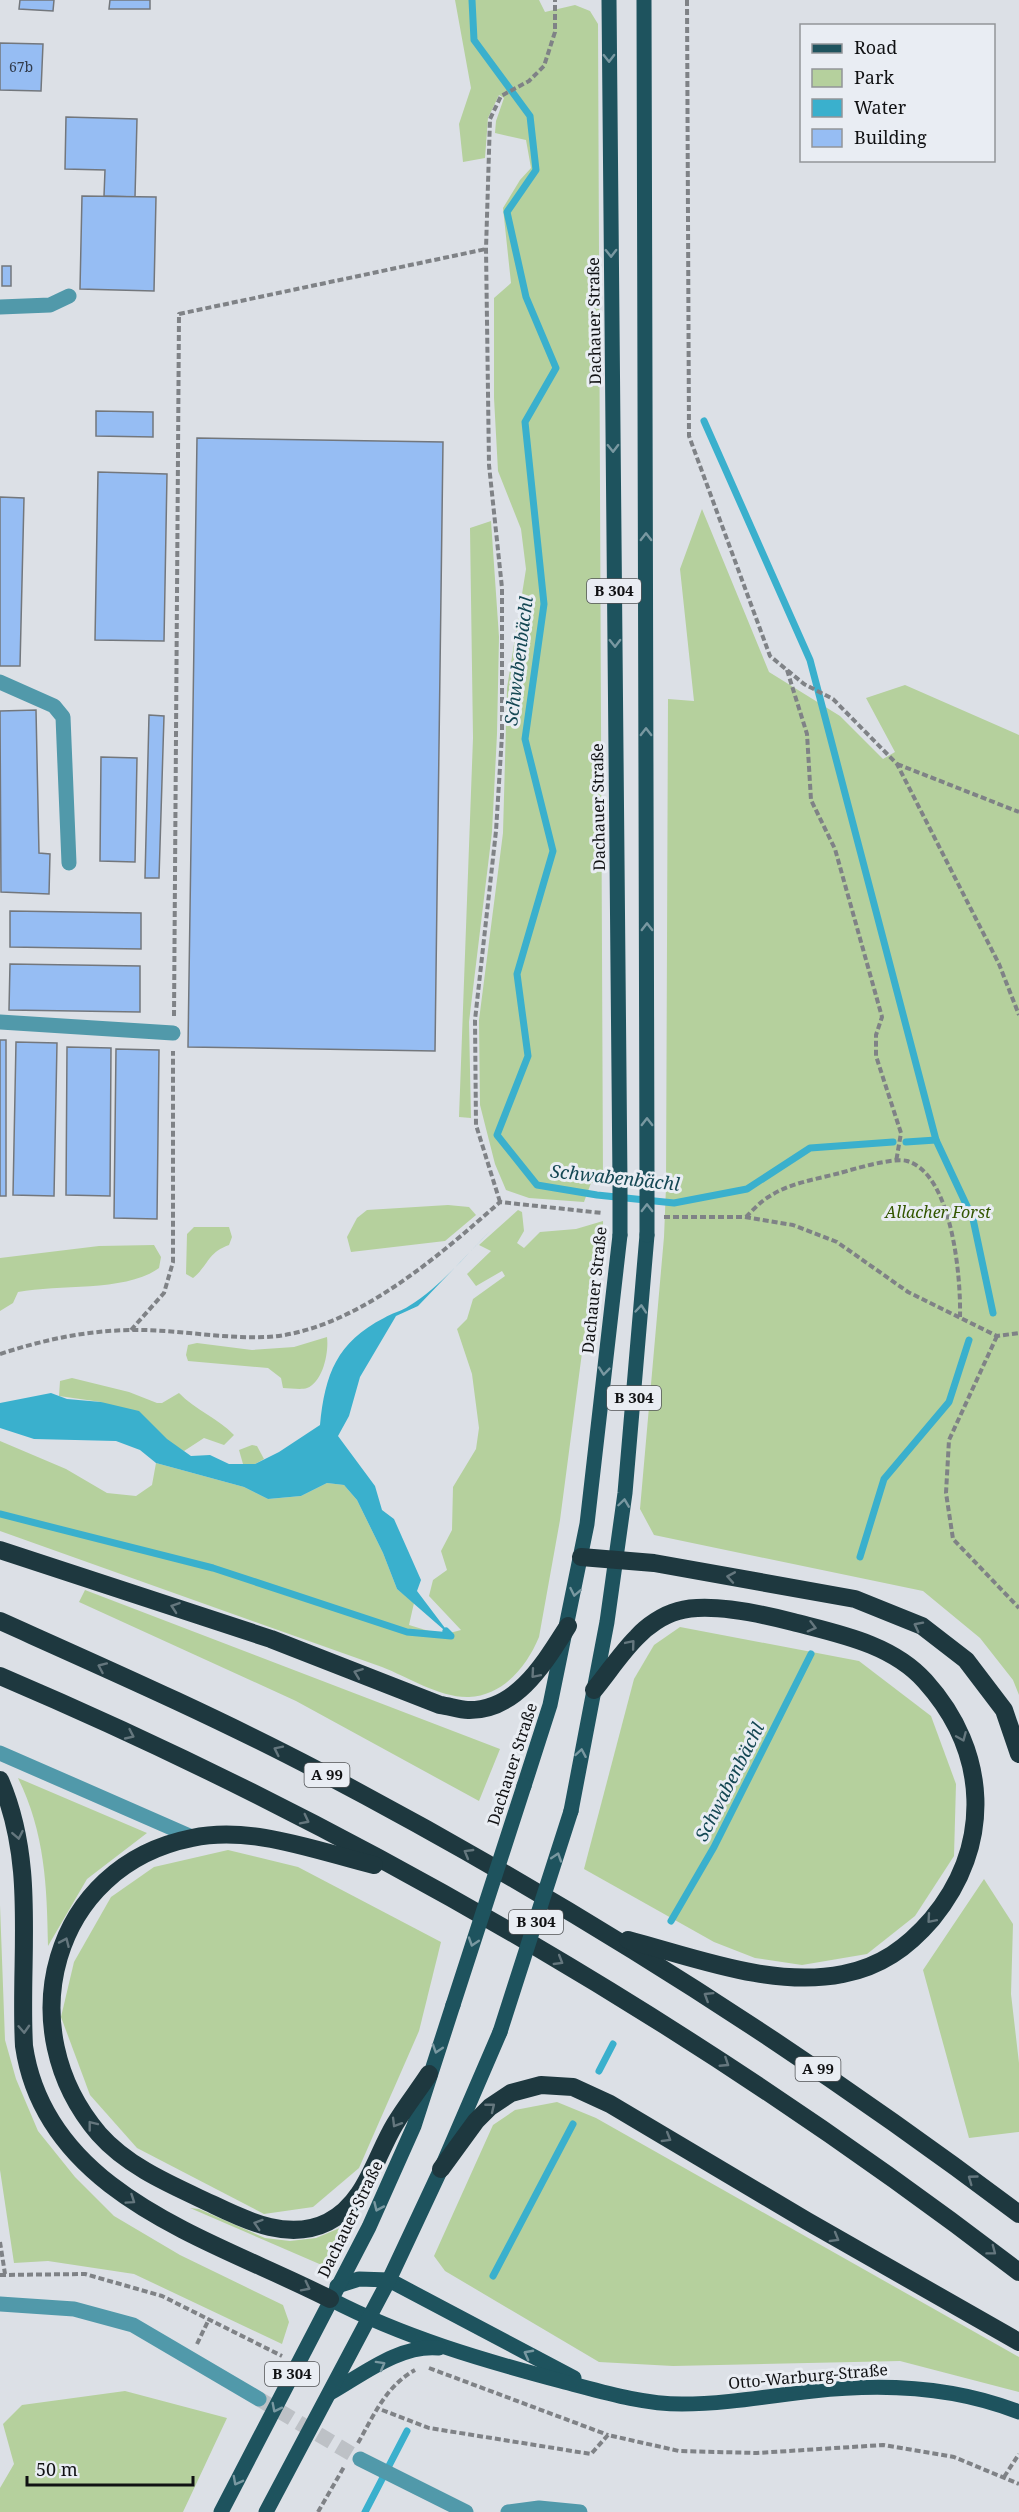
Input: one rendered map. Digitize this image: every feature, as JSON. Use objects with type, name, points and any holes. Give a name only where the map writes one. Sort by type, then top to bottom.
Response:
[{"type":"highway","points":[[0,1550],[271,1639],[440,1705],[468,1710],[499,1705],[525,1685],[543,1664],[568,1626]]},
{"type":"highway","points":[[581,1557],[654,1563],[855,1599],[922,1626],[966,1660],[1004,1710],[1019,1754]]},
{"type":"highway","points":[[594,1690],[637,1636],[656,1621],[677,1611],[700,1608],[767,1615],[857,1639],[894,1656],[924,1679],[955,1720],[968,1751],[975,1789],[974,1832],[951,1895],[899,1953],[873,1967],[807,1979],[713,1963],[610,1935]]},
{"type":"highway","name":"A 99","points":[[0,1621],[192,1708],[315,1768],[420,1825],[610,1935],[750,2023],[856,2094],[1019,2214]]},
{"type":"highway","points":[[0,1676],[172,1754],[310,1822],[559,1961],[728,2065],[895,2179],[1019,2272]]},
{"type":"highway","points":[[0,1780],[11,1804],[23,1859],[24,2046],[28,2070],[49,2116],[86,2163],[107,2183],[166,2222],[334,2293]]},
{"type":"highway","points":[[399,1871],[246,1836],[213,1834],[165,1845],[118,1872],[80,1913],[57,1960],[51,2005],[57,2060],[70,2092],[101,2136],[118,2152],[157,2178],[235,2216],[278,2230],[313,2228],[330,2221],[358,2195],[394,2124],[429,2074]]},
{"type":"highway","points":[[441,2169],[476,2121],[490,2107],[511,2093],[541,2085],[573,2087],[610,2104],[807,2222],[1019,2342]]},
{"type":"main road","name":"Dachauer Straße","points":[[220,2512],[369,2227],[414,2126],[550,1705],[581,1557],[620,1235],[609,0]]},
{"type":"main road","name":"B 304","points":[[266,2512],[389,2280],[441,2169],[500,2032],[571,1811],[616,1561],[626,1493],[647,1235],[644,0]]},
{"type":"main road","points":[[334,2293],[358,2279],[389,2280]]},
{"type":"main road","name":"Otto-Warburg-Straße","points":[[389,2280],[598,2391]]},
{"type":"main road","name":"Otto-Warburg-Straße","points":[[334,2293],[368,2319],[453,2350],[598,2391],[635,2399],[680,2404],[815,2390],[895,2386],[925,2388],[961,2395],[1019,2412]]},
{"type":"main road","name":"B 304","points":[[330,2394],[395,2356],[431,2348],[453,2350]]},
{"type":"street","points":[[0,308],[50,305],[69,296]]},
{"type":"street","points":[[0,682],[54,706],[63,717],[69,863]]},
{"type":"street","points":[[0,1022],[173,1033]]},
{"type":"street","points":[[0,1753],[192,1838]]},
{"type":"street","points":[[0,2304],[84,2311],[133,2325],[259,2399]]},
{"type":"street","points":[[353,2458],[466,2512]]},
{"type":"street","points":[[508,2512],[539,2508],[580,2512]]},
{"type":"path","points":[[500,1202],[476,1125],[475,1020],[496,831],[502,699],[502,588],[489,465],[486,249],[490,119],[501,96],[529,81],[544,66],[555,32],[555,0]]},
{"type":"path","points":[[687,0],[688,436],[770,656],[804,684],[833,699],[897,764],[999,964],[1019,1015]]},
{"type":"path","points":[[131,1330],[164,1293],[173,1262],[179,314],[486,249]]},
{"type":"path","points":[[787,670],[807,734],[811,800],[835,849],[882,1017],[876,1035],[876,1056],[901,1133],[896,1162]]},
{"type":"path","points":[[897,764],[1019,812]]},
{"type":"path","points":[[746,1217],[770,1196],[808,1180],[870,1164],[905,1160],[926,1170],[941,1193],[961,1282],[960,1317]]},
{"type":"path","points":[[0,1354],[81,1333],[131,1330],[267,1337],[310,1328],[359,1308],[438,1257],[500,1202],[605,1213]]},
{"type":"path","points":[[662,1217],[746,1217],[793,1225],[837,1242],[908,1292],[998,1336],[1019,1333]]},
{"type":"path","points":[[998,1336],[949,1440],[946,1493],[952,1539],[1019,1608]]},
{"type":"path","points":[[0,2242],[3,2274],[86,2274],[162,2296],[282,2356]]},
{"type":"path","points":[[191,2358],[209,2319]]},
{"type":"path","points":[[318,2512],[353,2458],[386,2395],[399,2379],[418,2369],[431,2368],[608,2435],[679,2451],[757,2453],[883,2445],[954,2457],[1019,2484]]},
{"type":"path","points":[[382,2410],[429,2428],[591,2454],[608,2435]]},
{"type":"path","points":[[1004,2477],[1007,2469],[1019,2454]]},
{"type":"green space","points":[[455,0],[539,0],[545,12],[575,5],[590,11],[598,24],[603,1182],[591,1183],[584,1202],[529,1198],[506,1190],[495,1164],[480,1105],[479,1020],[503,833],[507,688],[526,569],[521,529],[498,471],[494,398],[494,298],[511,283],[503,208],[520,180],[531,168],[526,140],[495,133],[496,121],[504,98],[499,95],[488,118],[485,158],[463,162],[459,124],[471,88]]},
{"type":"green space","name":"Allacher Forst","points":[[702,509],[769,672],[840,716],[883,759],[895,752],[866,698],[905,685],[1019,735],[1019,1695],[1013,1680],[980,1638],[923,1591],[654,1535],[640,1509],[664,1237],[666,1187],[668,699],[694,701],[680,569]]},
{"type":"green space","points":[[491,521],[499,637],[497,734],[492,832],[469,1022],[471,1118],[459,1117],[473,738],[470,528]]},
{"type":"green space","points":[[448,1205],[469,1207],[476,1215],[445,1241],[351,1252],[347,1237],[357,1218],[367,1210]]},
{"type":"green space","points":[[518,1210],[522,1212],[524,1231],[517,1243],[524,1248],[540,1232],[576,1229],[603,1221],[603,1241],[588,1307],[560,1520],[539,1637],[521,1668],[503,1685],[493,1691],[469,1697],[447,1694],[382,1667],[0,1531],[0,1441],[66,1469],[107,1493],[136,1496],[152,1485],[156,1463],[244,1487],[268,1499],[301,1496],[327,1483],[344,1485],[357,1500],[383,1553],[397,1589],[414,1603],[409,1625],[442,1635],[461,1630],[429,1596],[433,1580],[447,1570],[441,1551],[452,1530],[453,1487],[476,1449],[479,1428],[472,1374],[457,1329],[467,1319],[473,1299],[505,1276],[502,1271],[476,1286],[467,1274],[491,1251],[479,1245]]},
{"type":"green space","points":[[194,1227],[229,1227],[232,1237],[229,1245],[216,1252],[193,1278],[186,1274],[187,1234]]},
{"type":"green space","points":[[154,1245],[161,1257],[159,1268],[145,1276],[111,1284],[18,1292],[13,1303],[0,1311],[0,1258],[99,1246]]},
{"type":"green space","points":[[327,1337],[324,1366],[313,1385],[305,1389],[283,1388],[281,1378],[268,1368],[188,1361],[186,1355],[188,1345],[197,1343],[252,1350],[294,1347]]},
{"type":"green space","points":[[72,1378],[129,1392],[157,1403],[162,1403],[179,1393],[234,1435],[224,1445],[204,1438],[184,1451],[101,1402],[59,1396],[60,1381]]},
{"type":"green space","points":[[252,1445],[257,1446],[264,1459],[255,1464],[243,1464],[239,1450]]},
{"type":"green space","points":[[85,1590],[500,1749],[479,1801],[296,1701],[79,1602]]},
{"type":"green space","points":[[680,1627],[859,1661],[931,1716],[956,1784],[954,1856],[915,1916],[867,1954],[802,1965],[755,1958],[714,1942],[584,1869],[634,1679],[654,1645]]},
{"type":"green space","points":[[18,1778],[147,1833],[87,1879],[48,1946],[43,1860],[34,1819]]},
{"type":"green space","points":[[228,1850],[298,1867],[441,1942],[419,2031],[359,2168],[313,2207],[264,2214],[137,2148],[90,2095],[61,2017],[74,1962],[111,1897],[154,1867]]},
{"type":"green space","points":[[984,1879],[1013,1924],[1011,1994],[1019,2063],[1019,2132],[969,2138],[923,1970]]},
{"type":"green space","points":[[0,1905],[5,2040],[16,2079],[38,2131],[75,2177],[114,2216],[180,2255],[283,2305],[289,2322],[282,2344],[134,2274],[48,2261],[14,2263],[0,2170]]},
{"type":"green space","points":[[557,2102],[596,2118],[1019,2357],[1019,2392],[900,2361],[673,2366],[599,2362],[445,2271],[434,2256],[493,2125],[515,2110]]},
{"type":"green space","points":[[190,2208],[199,2209],[265,2238],[290,2241],[316,2238],[347,2225],[351,2231],[331,2269]]},
{"type":"green space","points":[[125,2391],[227,2418],[183,2512],[0,2512],[0,2488],[14,2464],[3,2424],[22,2405]]},
{"type":"water","points":[[441,1282],[418,1306],[396,1316],[360,1377],[349,1416],[338,1436],[375,1486],[382,1510],[394,1519],[421,1580],[417,1591],[451,1636],[397,1589],[383,1553],[357,1500],[344,1485],[327,1483],[301,1496],[268,1499],[244,1487],[156,1463],[140,1450],[116,1441],[34,1439],[0,1428],[0,1403],[51,1393],[67,1399],[101,1402],[139,1411],[167,1439],[191,1456],[210,1455],[229,1464],[255,1464],[279,1452],[320,1425],[330,1375],[344,1349],[368,1327],[406,1308]]},
{"type":"building","points":[[20,0],[54,0],[53,11],[19,9]]},
{"type":"building","points":[[110,0],[150,0],[150,9],[109,9]]},
{"type":"building","points":[[0,43],[43,44],[41,91],[0,90]]},
{"type":"building","points":[[66,117],[137,119],[135,197],[104,196],[105,170],[65,169]]},
{"type":"building","points":[[82,196],[156,197],[154,291],[80,289]]},
{"type":"building","points":[[2,266],[11,266],[11,286],[2,286]]},
{"type":"building","points":[[96,411],[153,412],[153,437],[96,436]]},
{"type":"building","points":[[197,438],[443,442],[435,1051],[188,1047]]},
{"type":"building","points":[[98,472],[167,474],[164,641],[95,640]]},
{"type":"building","points":[[0,497],[24,498],[20,666],[0,666]]},
{"type":"building","points":[[36,710],[39,853],[50,854],[49,894],[1,892],[0,711]]},
{"type":"building","points":[[149,715],[164,716],[159,878],[145,878]]},
{"type":"building","points":[[101,757],[137,758],[135,862],[100,861]]},
{"type":"building","points":[[10,911],[141,913],[141,949],[10,947]]},
{"type":"building","points":[[10,964],[140,966],[140,1012],[9,1010]]},
{"type":"building","points":[[0,1040],[6,1040],[6,1196],[0,1196]]},
{"type":"building","points":[[16,1042],[57,1043],[54,1196],[13,1195]]},
{"type":"building","points":[[67,1047],[111,1048],[110,1196],[66,1195]]},
{"type":"building","points":[[116,1049],[159,1050],[157,1219],[114,1218]]},
{"type":"waterway","name":"Schwabenbächl","points":[[472,0],[474,40],[530,116],[536,170],[507,212],[526,297],[556,368],[525,422],[544,604],[525,739],[553,851],[517,974],[528,1056],[497,1135],[537,1185],[597,1195],[674,1203],[747,1189],[810,1148],[893,1142]]},
{"type":"waterway","points":[[704,421],[810,660],[936,1140]]},
{"type":"waterway","name":"Schwabenbächl","points":[[906,1142],[936,1140],[973,1219],[993,1313]]},
{"type":"waterway","name":"Schwabenbächl","points":[[860,1557],[884,1479],[949,1402],[969,1340]]},
{"type":"waterway","points":[[0,1514],[213,1568],[407,1632],[451,1636],[446,1631]]},
{"type":"waterway","name":"Schwabenbächl","points":[[671,1921],[714,1847],[811,1654]]},
{"type":"waterway","name":"Schwabenbächl","points":[[599,2071],[613,2044]]},
{"type":"waterway","name":"Schwabenbächl","points":[[493,2276],[573,2124]]},
{"type":"waterway","name":"Schwabenbächl","points":[[365,2512],[407,2431]]},
{"type":"tunnel","points":[[259,2399],[360,2459]]}]
